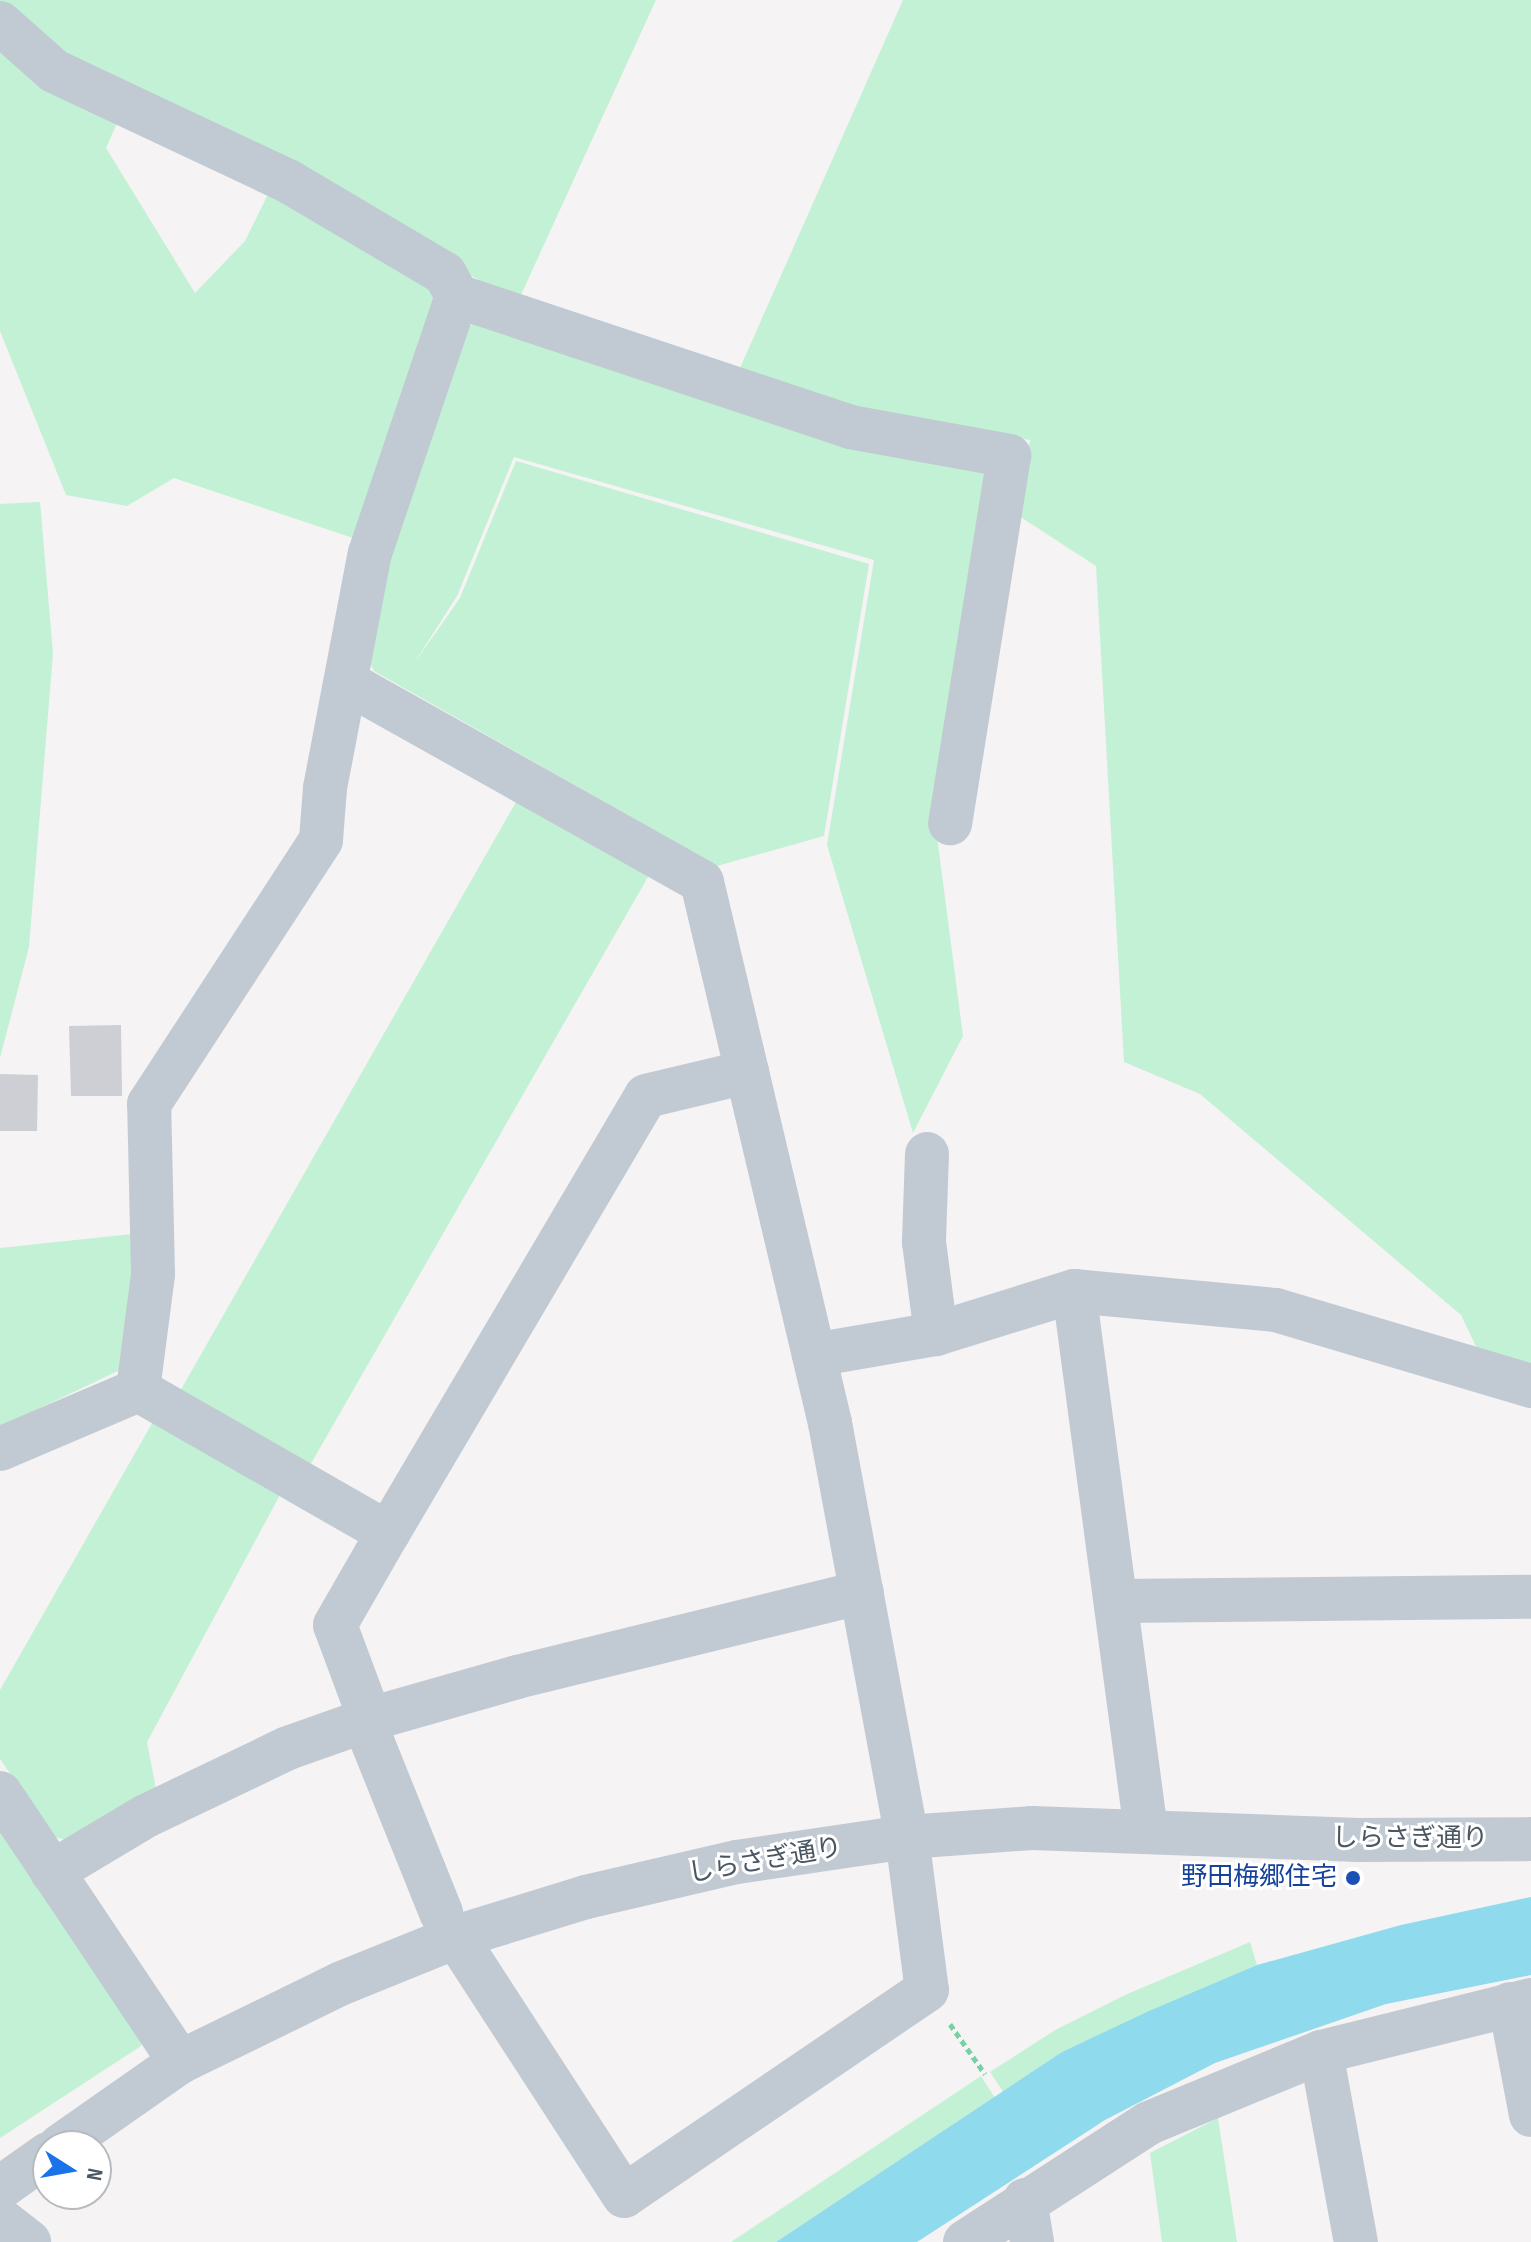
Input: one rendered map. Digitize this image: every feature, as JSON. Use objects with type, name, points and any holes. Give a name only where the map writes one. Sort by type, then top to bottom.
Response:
[{"type":"street","points":[[0,23],[54,71],[288,181],[445,274],[457,296],[850,427],[1009,456],[950,823]]},
{"type":"street","points":[[138,1390],[153,1274],[149,1104],[321,840],[325,788],[370,553],[457,296]]},
{"type":"street","points":[[346,682],[702,882],[747,1072],[814,1355],[907,1837],[927,1990],[624,2196],[449,1925],[367,1720],[335,1625],[646,1096],[747,1072]]},
{"type":"street","points":[[927,1154],[924,1242],[936,1334]]},
{"type":"street","points":[[814,1355],[936,1334],[1074,1291],[1276,1310],[1531,1386]]},
{"type":"street","points":[[1074,1291],[1118,1601],[1146,1831]]},
{"type":"street","points":[[0,1449],[138,1390]]},
{"type":"street","points":[[138,1390],[388,1533]]},
{"type":"street","points":[[52,1872],[175,1802],[288,1748],[367,1720],[517,1677],[862,1592]]},
{"type":"street","points":[[1118,1601],[1531,1597]]},
{"type":"street","points":[[0,1793],[180,2062]]},
{"type":"street","name":"しらさぎ通り","points":[[83,2130],[180,2062],[342,1983],[449,1925],[737,1862],[907,1837],[1032,1828],[1331,1840],[1531,1839]]},
{"type":"street","points":[[965,2242],[1025,2200],[1149,2123],[1321,2052],[1521,2002],[1531,2115]]},
{"type":"street","points":[[1321,2052],[1356,2242]]},
{"type":"street","points":[[0,2188],[32,2165]]},
{"type":"street","points":[[1025,2200],[1032,2242]]},
{"type":"street","points":[[0,2219],[29,2242]]},
{"type":"path","points":[[927,1990],[985,2074]]},
{"type":"green space","points":[[0,0],[656,0],[520,297],[491,287],[333,197],[60,62],[0,8]]},
{"type":"green space","points":[[903,0],[1531,0],[1531,1371],[1481,1357],[1461,1315],[1200,1094],[1124,1062],[1096,566],[1016,514],[1030,440],[858,408],[740,368]]},
{"type":"green space","points":[[0,43],[120,116],[106,148],[195,293],[245,241],[272,186],[440,283],[356,539],[174,478],[127,506],[66,495],[0,331]]},
{"type":"green space","points":[[478,322],[980,466],[990,481],[935,821],[963,1036],[913,1133],[827,845],[874,560],[514,457],[457,596],[413,665],[460,598],[516,461],[869,564],[824,836],[717,866],[374,671],[366,656],[385,566],[461,329]]},
{"type":"green space","points":[[40,502],[53,653],[29,947],[0,1058],[0,504]]},
{"type":"green space","points":[[520,795],[652,870],[309,1467],[179,1393]]},
{"type":"green space","points":[[132,1234],[134,1269],[120,1370],[0,1427],[0,1248]]},
{"type":"green space","points":[[154,1420],[281,1493],[147,1742],[157,1794],[70,1841],[54,1837],[0,1759],[0,1690]]},
{"type":"green space","points":[[0,1824],[144,2038],[141,2046],[0,2138]]},
{"type":"green space","points":[[1250,1942],[1257,1965],[1062,2052],[1004,2093],[990,2072],[1057,2029],[1125,1995]]},
{"type":"green space","points":[[981,2076],[995,2098],[776,2242],[731,2242]]},
{"type":"green space","points":[[1218,2118],[1237,2242],[1162,2242],[1150,2153]]},
{"type":"water","points":[[1531,1897],[1531,1975],[1386,2004],[1215,2063],[1105,2120],[917,2242],[776,2242],[1062,2052],[1149,2011],[1257,1965],[1401,1925]]},
{"type":"building","points":[[121,1025],[122,1096],[71,1096],[69,1026]]},
{"type":"building","points":[[0,1074],[38,1075],[37,1131],[0,1131]]},
{"type":"place","name":"野田梅郷住宅","points":[[1353,1878]]}]
